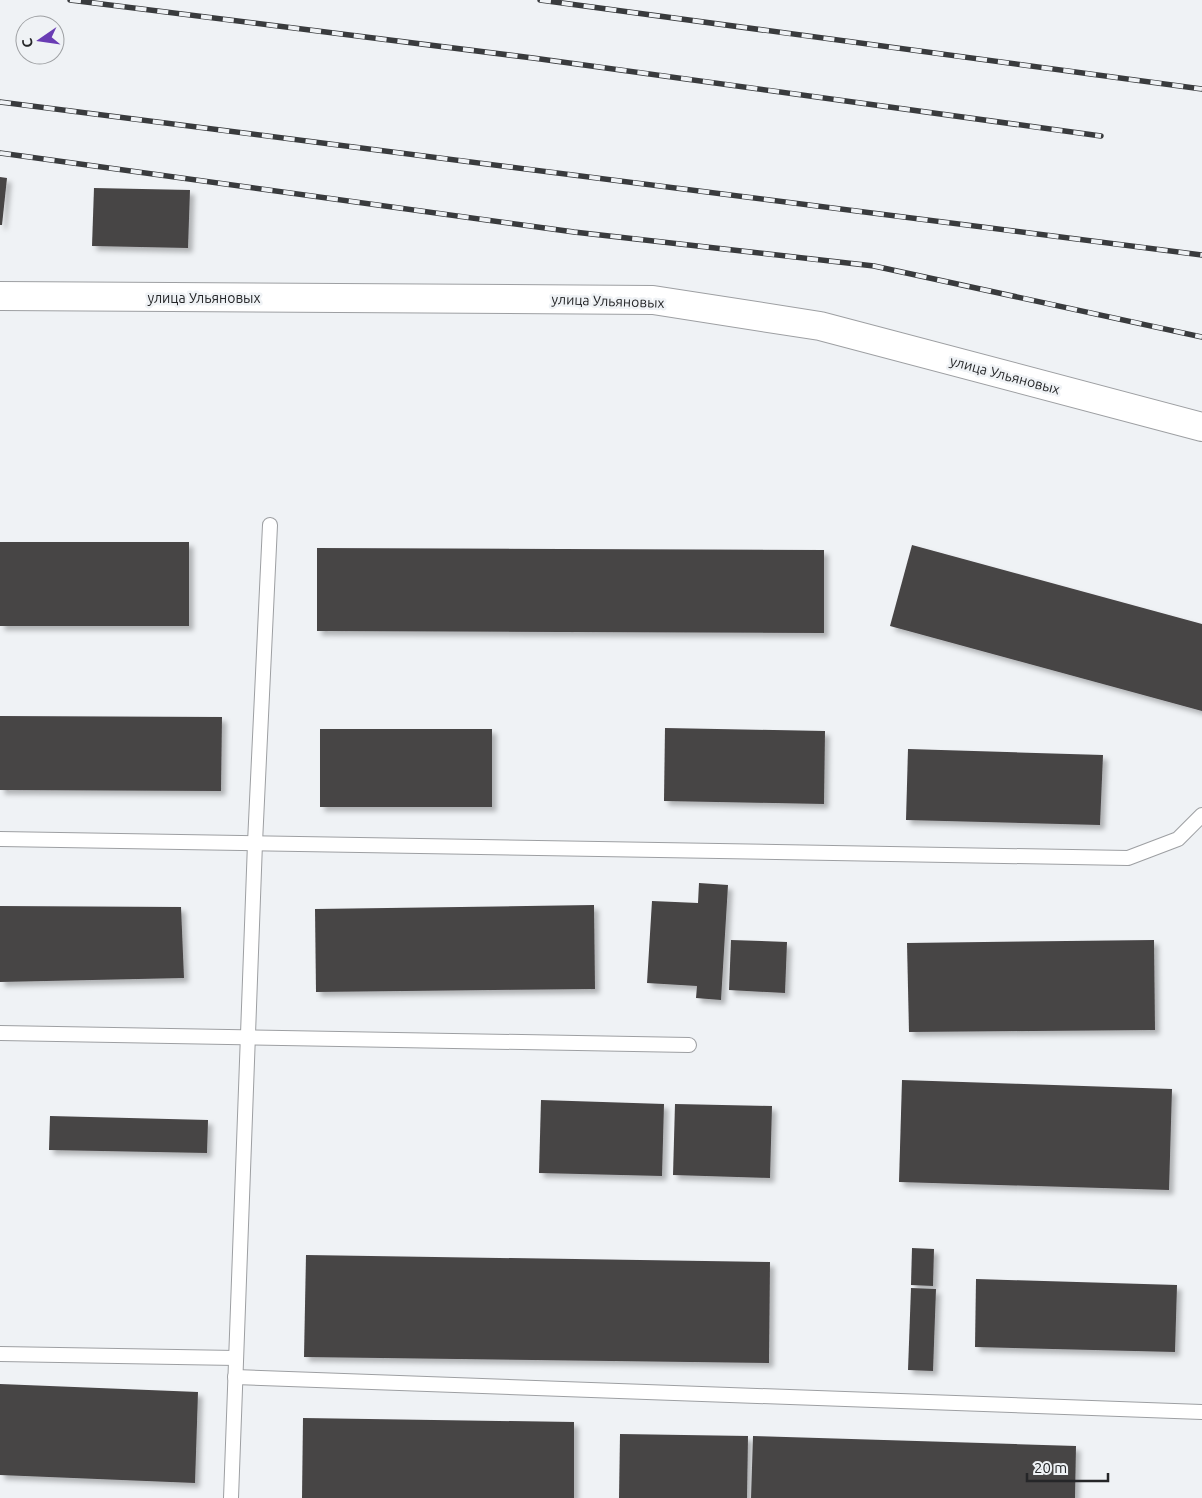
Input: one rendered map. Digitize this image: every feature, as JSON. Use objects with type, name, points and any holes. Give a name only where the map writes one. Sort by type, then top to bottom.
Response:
[{"type":"street","name":"улица Ульяновых","points":[[0,296],[653,300],[820,326],[1202,427]]},
{"type":"lane","points":[[231,1498],[255,843],[270,525]]},
{"type":"lane","points":[[0,839],[1128,858],[1178,839],[1202,815]]},
{"type":"lane","points":[[0,1033],[688,1045]]},
{"type":"lane","points":[[0,1354],[236,1358]]},
{"type":"lane","points":[[235,1377],[1202,1412]]},
{"type":"building","points":[[0,177],[7,178],[2,225],[0,225]]},
{"type":"building","points":[[94,188],[190,190],[188,248],[92,246]]},
{"type":"building","points":[[0,542],[189,542],[189,626],[0,626]]},
{"type":"building","points":[[912,545],[1202,624],[1202,711],[890,626]]},
{"type":"building","points":[[317,548],[824,550],[824,633],[317,631]]},
{"type":"building","points":[[0,716],[222,717],[221,791],[0,790]]},
{"type":"building","points":[[665,728],[825,731],[824,804],[664,801]]},
{"type":"building","points":[[320,729],[492,729],[492,807],[320,807]]},
{"type":"building","points":[[908,749],[1103,755],[1100,825],[906,820]]},
{"type":"building","points":[[699,883],[728,885],[721,1000],[696,998],[697,986],[647,983],[652,901],[698,903]]},
{"type":"building","points":[[594,905],[595,989],[316,992],[315,909]]},
{"type":"building","points":[[0,906],[181,907],[184,978],[0,982]]},
{"type":"building","points":[[731,940],[787,942],[785,993],[729,990]]},
{"type":"building","points":[[1154,940],[1155,1030],[909,1032],[907,943]]},
{"type":"building","points":[[902,1080],[1172,1089],[1169,1190],[899,1182]]},
{"type":"building","points":[[541,1100],[664,1104],[662,1176],[539,1173]]},
{"type":"building","points":[[675,1104],[772,1106],[770,1178],[673,1175]]},
{"type":"building","points":[[50,1116],[208,1120],[207,1153],[49,1150]]},
{"type":"building","points":[[912,1248],[934,1249],[933,1286],[911,1285]]},
{"type":"building","points":[[306,1255],[770,1262],[769,1363],[304,1357]]},
{"type":"building","points":[[976,1279],[1177,1285],[1175,1352],[975,1347]]},
{"type":"building","points":[[911,1288],[936,1289],[933,1371],[908,1370]]},
{"type":"building","points":[[0,1384],[198,1392],[195,1483],[0,1475]]},
{"type":"building","points":[[303,1418],[574,1422],[574,1498],[302,1498]]},
{"type":"building","points":[[620,1434],[748,1436],[747,1498],[619,1498]]},
{"type":"building","points":[[753,1436],[1076,1446],[1075,1498],[751,1498]]},
{"type":"railway","points":[[70,0],[533,58],[1101,136]]},
{"type":"railway","points":[[540,0],[1202,89]]},
{"type":"railway","points":[[0,102],[1202,255]]},
{"type":"railway","points":[[0,153],[574,232],[874,266],[1202,337]]}]
